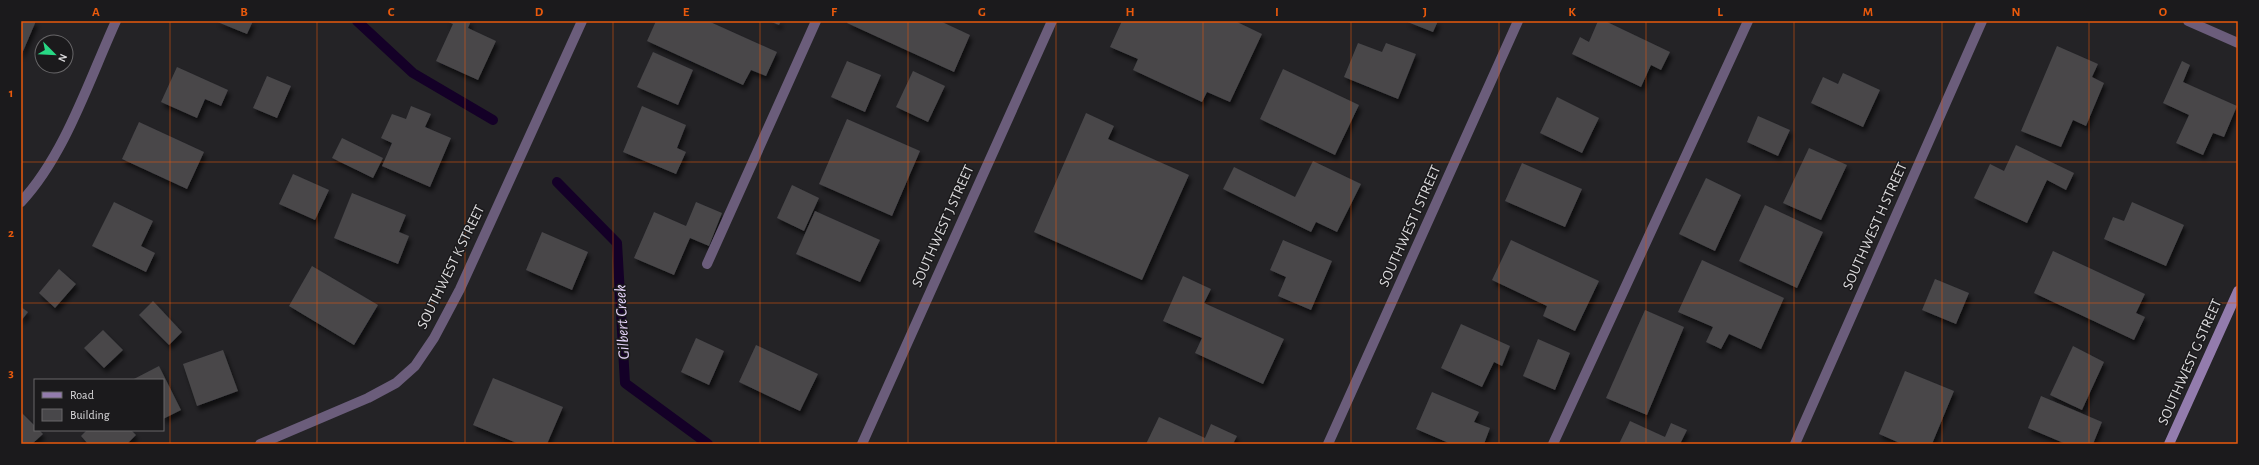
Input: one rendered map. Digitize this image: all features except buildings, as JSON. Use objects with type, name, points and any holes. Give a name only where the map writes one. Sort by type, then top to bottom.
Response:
[{"type":"main road","name":"SOUTHWEST G STREET","points":[[2169,444],[2238,292]]},
{"type":"street","points":[[21,202],[38,184],[57,153],[116,21]]},
{"type":"street","name":"SOUTHWEST K STREET","points":[[260,444],[368,398],[396,383],[415,366],[434,338],[460,289],[582,21]]},
{"type":"street","points":[[707,264],[816,21]]},
{"type":"street","name":"SOUTHWEST J STREET","points":[[862,444],[1052,21]]},
{"type":"street","name":"SOUTHWEST I STREET","points":[[1328,444],[1518,21]]},
{"type":"street","points":[[1553,444],[1748,21]]},
{"type":"street","name":"SOUTHWEST H STREET","points":[[1795,444],[1982,21]]},
{"type":"street","points":[[2188,21],[2238,43]]},
{"type":"waterway","name":"Gilbert Creek","points":[[357,21],[413,73],[493,120]]},
{"type":"waterway","name":"Gilbert Creek","points":[[557,182],[617,243],[625,383],[708,444]]}]
